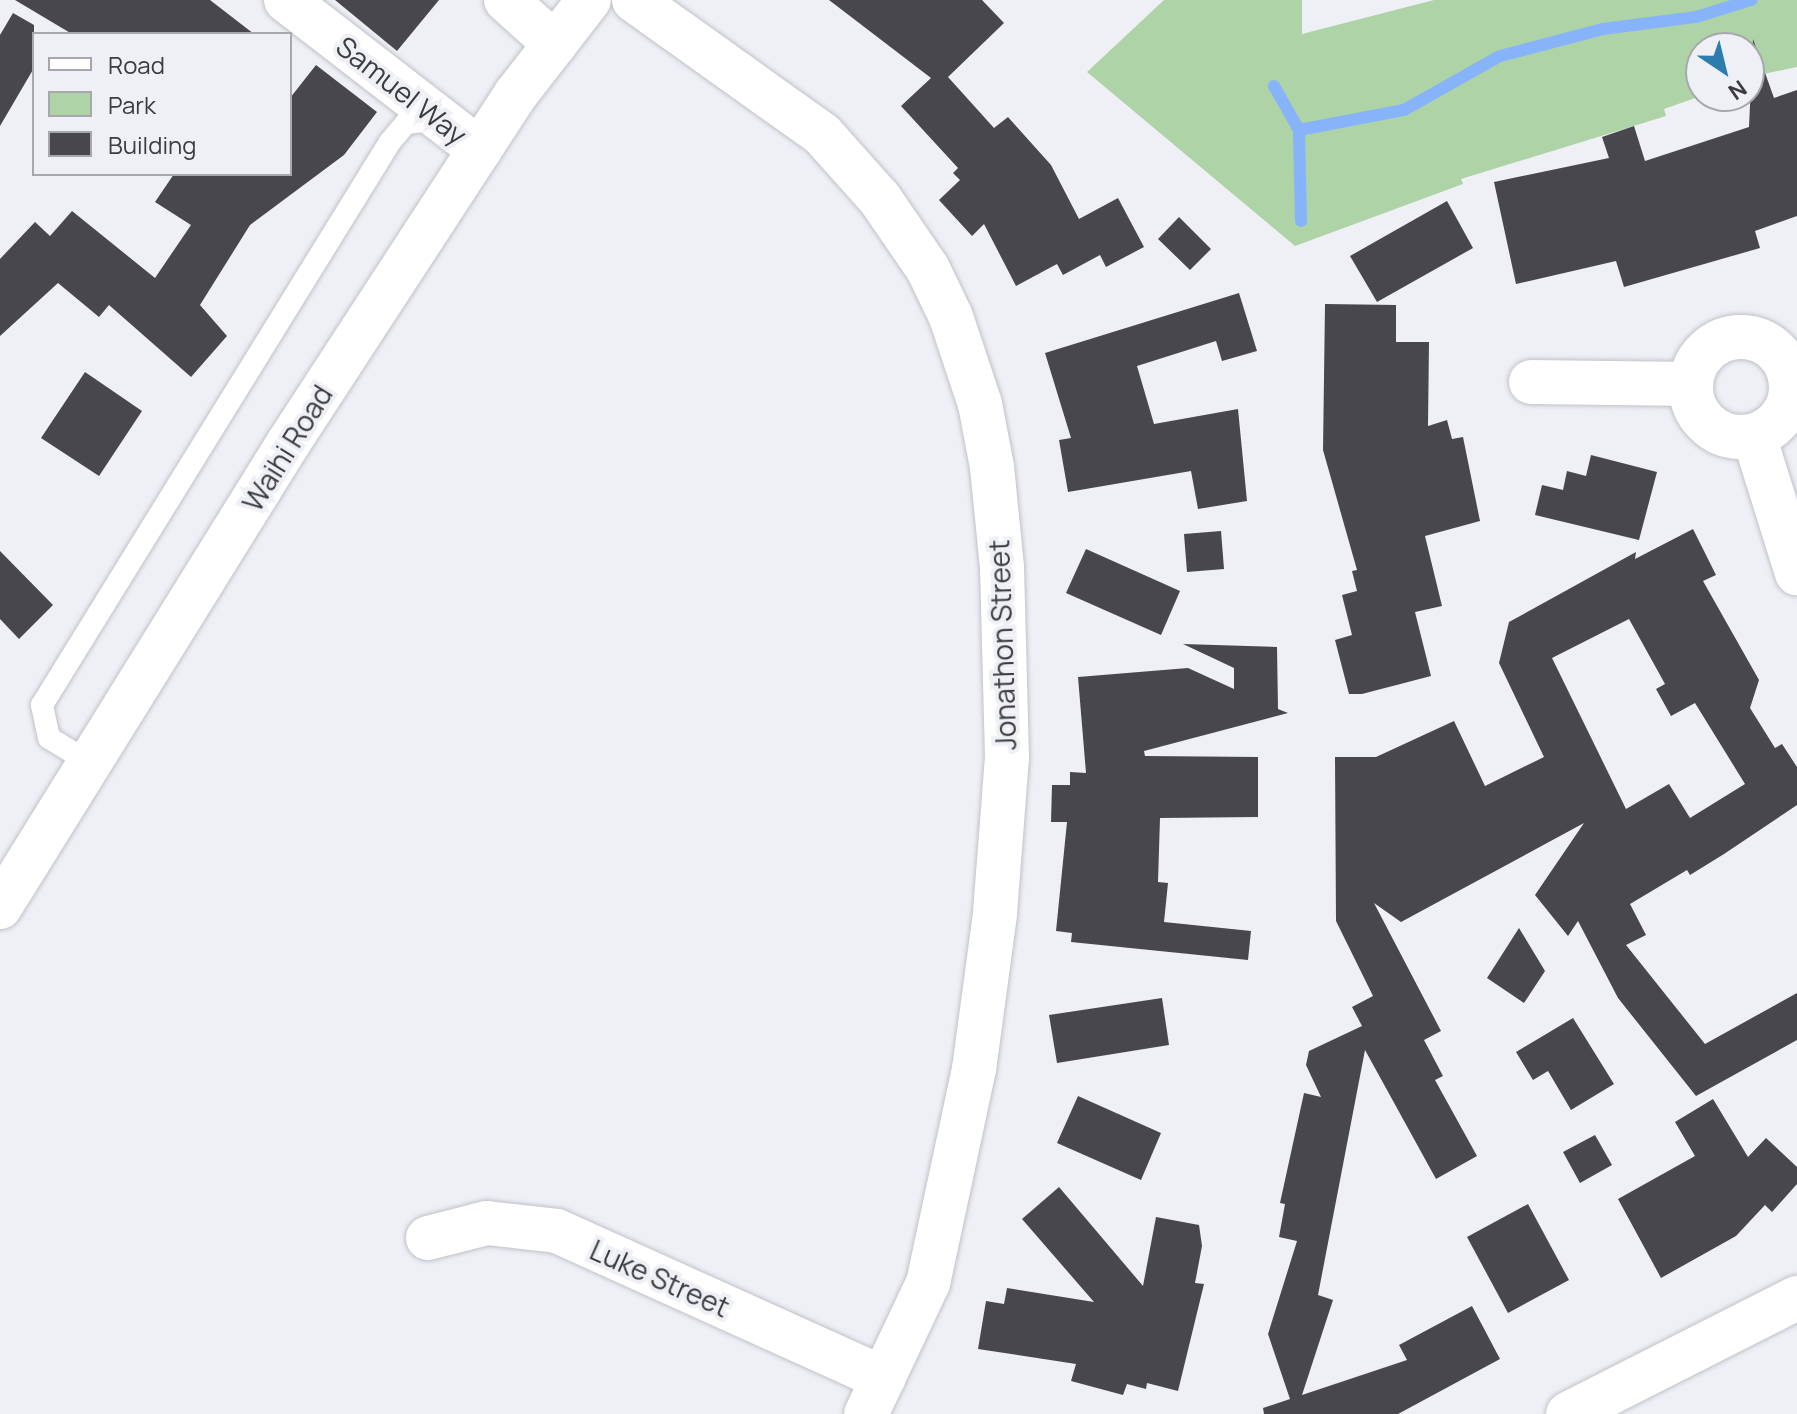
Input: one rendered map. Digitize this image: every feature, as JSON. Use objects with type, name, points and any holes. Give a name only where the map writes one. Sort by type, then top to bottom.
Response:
[{"type":"street","name":"Samuel Way","points":[[286,0],[480,150]]},
{"type":"street","points":[[506,0],[555,44]]},
{"type":"street","name":"Waihi Road","points":[[0,907],[92,764],[289,442],[480,150],[589,0]]},
{"type":"street","name":"Jonathon Street","points":[[634,0],[822,134],[880,199],[928,269],[951,317],[980,404],[992,467],[1002,567],[1007,757],[995,914],[974,1069],[928,1283],[875,1404]]},
{"type":"street","points":[[1727,338],[1752,338],[1789,352],[1791,381],[1787,408],[1768,429],[1754,436],[1738,438],[1711,429],[1694,409],[1690,384],[1698,361],[1727,338]]},
{"type":"street","points":[[1531,382],[1690,384]]},
{"type":"street","points":[[1754,436],[1797,573]]},
{"type":"street","name":"Luke Street","points":[[428,1238],[487,1223],[557,1231],[875,1404]]},
{"type":"street","points":[[1568,1414],[1797,1298]]},
{"type":"lane","points":[[92,764],[49,738],[42,705],[390,142],[406,123],[422,118],[442,120]]},
{"type":"green space","points":[[1164,0],[1302,0],[1302,34],[1434,0],[1797,0],[1797,67],[1765,74],[1765,32],[1685,32],[1685,102],[1664,109],[1666,116],[1461,179],[1463,184],[1295,246],[1087,72]]},
{"type":"building","points":[[15,0],[210,0],[251,32],[69,32]]},
{"type":"building","points":[[335,0],[439,0],[397,51]]},
{"type":"building","points":[[829,0],[982,0],[1004,23],[948,77],[994,128],[1008,117],[1051,165],[1079,219],[1118,198],[1144,247],[1106,267],[1100,255],[1063,275],[1057,264],[1016,286],[984,224],[972,236],[939,200],[960,180],[953,173],[958,168],[901,106],[931,78]]},
{"type":"building","points":[[13,13],[34,25],[32,71],[0,126],[0,35]]},
{"type":"building","points":[[316,65],[377,112],[344,155],[250,225],[200,305],[227,336],[191,377],[109,305],[99,317],[58,283],[0,336],[0,259],[35,222],[50,236],[72,211],[155,278],[191,225],[155,202],[173,176],[292,176],[292,95]]},
{"type":"building","points":[[1765,73],[1774,98],[1797,90],[1797,216],[1755,231],[1760,248],[1624,287],[1616,261],[1516,284],[1494,182],[1609,158],[1602,137],[1634,126],[1645,161],[1749,127],[1750,112],[1765,112]]},
{"type":"building","points":[[1447,201],[1473,248],[1377,302],[1350,256]]},
{"type":"building","points":[[1179,217],[1211,249],[1190,270],[1158,239]]},
{"type":"building","points":[[1239,293],[1257,351],[1222,361],[1216,341],[1137,366],[1154,424],[1238,409],[1247,501],[1198,509],[1191,471],[1068,492],[1059,440],[1071,438],[1045,353]]},
{"type":"building","points":[[1325,304],[1396,305],[1396,342],[1429,342],[1428,426],[1447,420],[1452,439],[1463,437],[1480,521],[1425,536],[1442,606],[1415,612],[1431,676],[1362,694],[1349,694],[1335,640],[1352,635],[1342,595],[1357,591],[1352,571],[1357,570],[1323,450]]},
{"type":"building","points":[[85,372],[142,411],[99,476],[41,438]]},
{"type":"building","points":[[1591,455],[1657,472],[1639,540],[1535,515],[1542,485],[1563,490],[1567,471],[1586,476]]},
{"type":"building","points":[[1693,529],[1716,575],[1703,581],[1759,680],[1750,708],[1775,748],[1782,744],[1797,767],[1797,805],[1690,875],[1687,870],[1630,904],[1646,935],[1626,945],[1705,1044],[1797,993],[1797,1040],[1696,1096],[1618,998],[1578,921],[1568,936],[1535,895],[1584,823],[1401,922],[1374,903],[1441,1031],[1424,1040],[1443,1076],[1435,1080],[1477,1156],[1436,1179],[1365,1050],[1318,1295],[1333,1300],[1302,1395],[1407,1360],[1399,1345],[1472,1306],[1500,1359],[1398,1414],[1264,1414],[1263,1408],[1290,1399],[1268,1334],[1297,1241],[1279,1237],[1285,1204],[1280,1203],[1304,1093],[1321,1097],[1306,1065],[1309,1051],[1362,1026],[1352,1007],[1373,996],[1336,921],[1335,757],[1376,757],[1454,721],[1485,786],[1544,757],[1499,663],[1509,622],[1636,552],[1635,559]],"holes":[[[1629,619],[1665,684],[1656,689],[1671,716],[1695,703],[1745,784],[1690,818],[1669,784],[1626,809],[1552,658]]]},
{"type":"building","points":[[1221,531],[1224,569],[1187,572],[1184,534]]},
{"type":"building","points":[[1086,549],[1180,591],[1161,635],[1066,593]]},
{"type":"building","points":[[0,551],[53,605],[19,639],[0,619]]},
{"type":"building","points":[[1183,644],[1277,647],[1278,709],[1288,713],[1144,751],[1145,756],[1258,757],[1258,817],[1160,818],[1158,882],[1168,883],[1164,922],[1251,931],[1248,960],[1071,942],[1072,933],[1056,931],[1067,822],[1051,822],[1052,785],[1070,785],[1070,772],[1086,773],[1078,677],[1188,668],[1234,689],[1234,668]]},
{"type":"building","points":[[1519,928],[1545,971],[1524,1003],[1487,978]]},
{"type":"building","points":[[1162,998],[1169,1045],[1057,1063],[1049,1015]]},
{"type":"building","points":[[1573,1018],[1614,1084],[1571,1110],[1548,1071],[1533,1080],[1516,1052]]},
{"type":"building","points":[[1078,1096],[1161,1133],[1141,1180],[1057,1143]]},
{"type":"building","points":[[1713,1099],[1748,1157],[1766,1138],[1797,1167],[1797,1184],[1772,1212],[1765,1205],[1736,1236],[1661,1278],[1618,1199],[1695,1156],[1675,1122]]},
{"type":"building","points":[[1595,1135],[1612,1165],[1580,1183],[1563,1152]]},
{"type":"building","points":[[1059,1187],[1143,1286],[1156,1217],[1199,1225],[1202,1246],[1195,1283],[1204,1284],[1178,1391],[1147,1383],[1146,1389],[1127,1384],[1123,1395],[1071,1381],[1076,1364],[978,1349],[986,1301],[1004,1304],[1007,1288],[1094,1302],[1022,1219]]},
{"type":"building","points":[[1528,1204],[1569,1280],[1508,1313],[1467,1237]]},
{"type":"waterway","points":[[1301,221],[1299,130],[1404,110],[1500,56],[1603,29],[1696,17],[1751,0]]},
{"type":"waterway","points":[[1274,86],[1299,130]]}]
